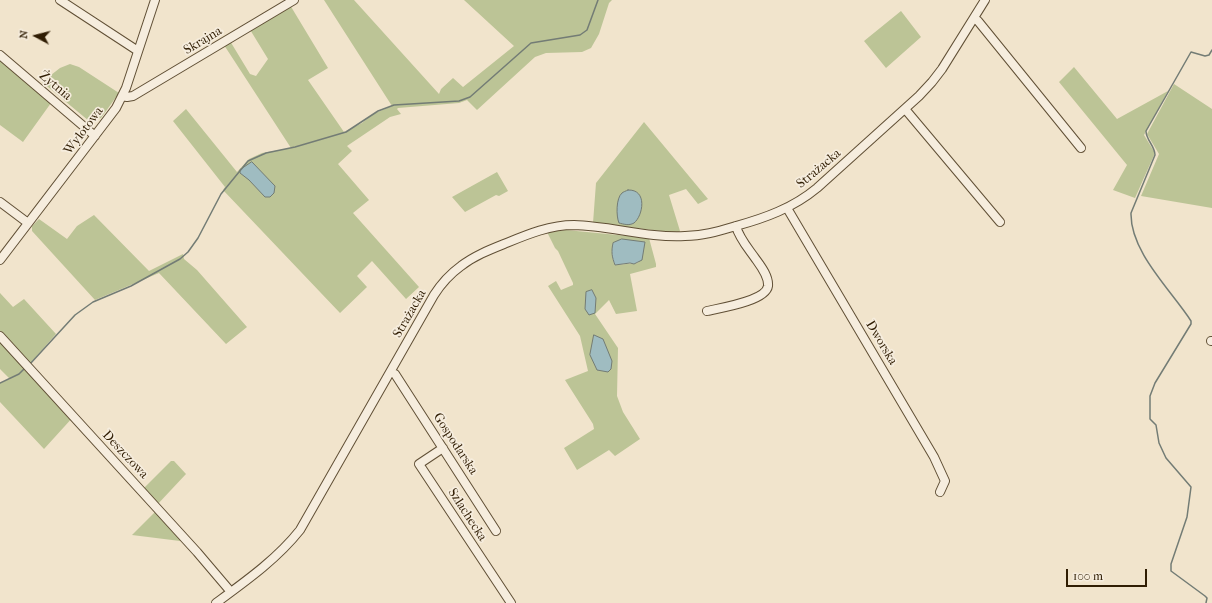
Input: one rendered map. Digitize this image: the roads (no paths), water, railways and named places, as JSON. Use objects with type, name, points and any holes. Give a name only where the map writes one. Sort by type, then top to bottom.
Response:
[{"type":"street","points":[[60,0],[138,51]]},
{"type":"street","name":"Wylotowa","points":[[0,260],[116,108],[122,96],[155,0]]},
{"type":"street","name":"Skrajna","points":[[122,96],[133,96],[294,0]]},
{"type":"street","name":"Strażacka","points":[[216,603],[283,550],[300,530],[438,289],[456,270],[479,254],[538,231],[562,226],[582,226],[682,237],[706,234],[736,226],[770,216],[787,208],[806,197],[817,188],[922,93],[937,76],[985,0]]},
{"type":"street","points":[[974,18],[1081,148]]},
{"type":"street","name":"Żytnia","points":[[0,55],[95,136]]},
{"type":"street","points":[[905,109],[1000,222]]},
{"type":"street","points":[[0,202],[28,223]]},
{"type":"street","name":"Dworska","points":[[787,208],[934,457],[945,481],[940,492]]},
{"type":"street","points":[[707,311],[752,299],[763,294],[767,288],[767,279],[741,238],[736,226]]},
{"type":"street","name":"Deszczowa","points":[[0,336],[192,546],[231,592]]},
{"type":"street","name":"Gospodarska","points":[[391,372],[395,374],[496,531]]},
{"type":"street","name":"Szlachecka","points":[[443,448],[419,464],[511,603]]},
{"type":"water","points":[[252,162],[275,186],[274,193],[270,197],[265,197],[240,173],[240,170]]},
{"type":"water","points":[[628,190],[639,194],[642,204],[640,215],[637,220],[628,225],[619,223],[617,212],[620,195]]},
{"type":"water","points":[[622,239],[645,242],[642,260],[634,264],[630,263],[615,265],[612,254],[613,243]]},
{"type":"water","points":[[592,290],[596,298],[595,313],[589,315],[585,309],[586,292]]},
{"type":"water","points":[[594,335],[603,339],[612,361],[611,369],[608,372],[597,370],[590,355]]},
{"type":"waterway","points":[[30,364],[75,315],[93,302],[131,286],[180,259],[188,252],[198,238],[221,194],[248,161],[266,153],[295,147],[346,132],[378,111],[394,105],[459,101],[470,97],[531,43],[580,35],[587,30],[598,0]]},
{"type":"waterway","points":[[1206,603],[1207,598],[1205,596],[1171,571],[1171,564],[1187,517],[1191,487],[1166,458],[1159,443],[1156,425],[1150,419],[1150,396],[1155,383],[1191,324],[1191,321],[1144,256],[1132,228],[1131,213],[1155,155],[1146,131],[1191,52],[1205,56],[1209,55],[1212,50]]},
{"type":"waterway","points":[[0,383],[19,374],[26,367]]}]
